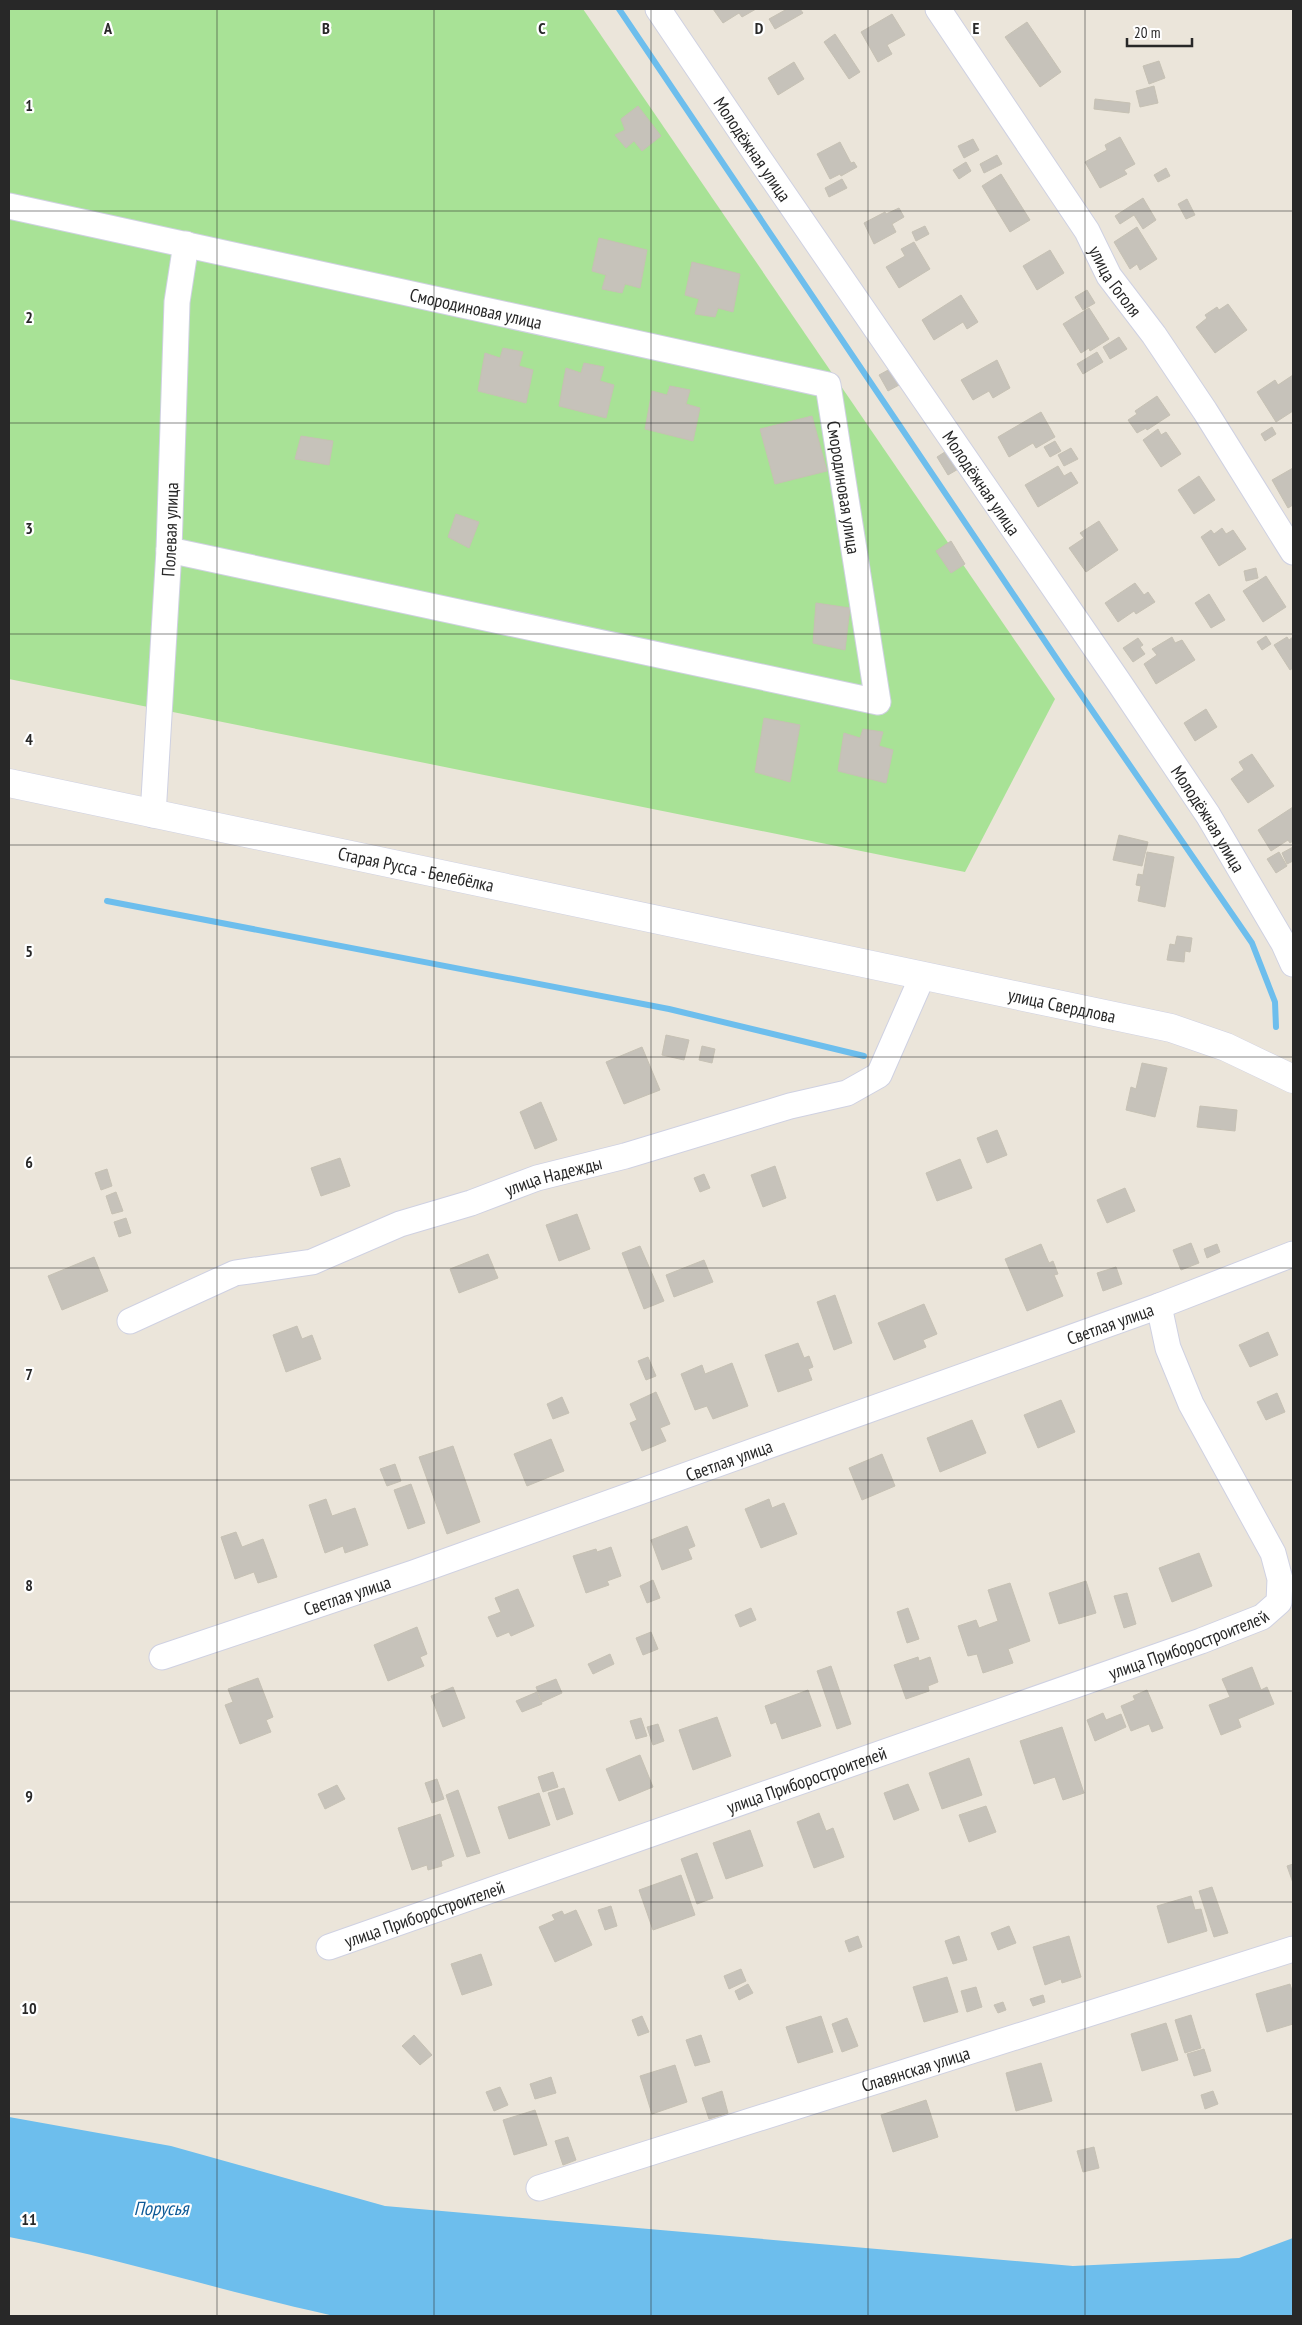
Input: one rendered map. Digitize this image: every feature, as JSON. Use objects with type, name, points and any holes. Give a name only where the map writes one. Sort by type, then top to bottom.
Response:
[{"type":"street","name":"Молодёжная улица","points":[[658,9],[761,163],[1118,681],[1208,815],[1284,944],[1293,964]]},
{"type":"street","name":"улица Гоголя","points":[[938,9],[1087,231],[1109,276],[1154,336],[1205,411],[1293,552]]},
{"type":"street","name":"Смородиновая улица","points":[[9,206],[828,386],[878,702],[169,550]]},
{"type":"street","name":"Полевая улица","points":[[153,814],[169,550],[177,302],[186,244]]},
{"type":"street","name":"Старая Русса - Белебёлка","points":[[9,783],[824,956]]},
{"type":"street","name":"улица Свердлова","points":[[824,956],[1171,1028],[1292,1072]]},
{"type":"street","name":"улица Надежды","points":[[130,1321],[234,1273],[312,1262],[400,1224],[471,1203],[537,1178],[625,1156],[790,1106],[847,1093],[879,1076],[922,977]]},
{"type":"street","name":"Светлая улица","points":[[162,1657],[413,1574],[1159,1306],[1293,1254]]},
{"type":"street","name":"улица Приборостроителей","points":[[329,1947],[1201,1641],[1262,1617],[1278,1602],[1280,1579],[1273,1553],[1191,1404],[1168,1348],[1159,1306]]},
{"type":"street","name":"Славянская улица","points":[[539,2188],[1293,1949]]},
{"type":"green space","points":[[9,9],[583,9],[1055,699],[965,872],[9,679]]},
{"type":"water","name":"Порусья","points":[[9,2117],[171,2146],[385,2206],[1073,2266],[1239,2258],[1293,2238],[1293,2316],[334,2316],[50,2245],[9,2237]]},
{"type":"building","points":[[713,9],[756,9],[742,17],[739,13],[723,23]]},
{"type":"building","points":[[787,9],[800,9],[803,13],[775,29],[769,19]]},
{"type":"building","points":[[892,14],[905,35],[887,45],[892,54],[878,62],[861,32]]},
{"type":"building","points":[[1027,22],[1061,72],[1040,87],[1005,37]]},
{"type":"building","points":[[835,34],[860,72],[849,79],[824,42]]},
{"type":"building","points":[[1159,61],[1165,78],[1149,84],[1143,66]]},
{"type":"building","points":[[794,62],[804,79],[778,95],[768,78]]},
{"type":"building","points":[[1154,86],[1158,103],[1140,107],[1136,91]]},
{"type":"building","points":[[1095,99],[1130,103],[1129,113],[1094,109]]},
{"type":"building","points":[[638,106],[661,136],[642,151],[634,141],[626,148],[615,135],[625,130],[621,119]]},
{"type":"building","points":[[1120,137],[1135,164],[1124,170],[1127,174],[1100,188],[1085,162],[1107,150],[1105,145]]},
{"type":"building","points":[[973,139],[979,150],[964,158],[958,146]]},
{"type":"building","points":[[840,142],[851,163],[854,162],[857,167],[841,176],[840,174],[830,179],[817,154]]},
{"type":"building","points":[[997,155],[1002,164],[984,173],[980,164]]},
{"type":"building","points":[[966,162],[971,171],[959,179],[953,170]]},
{"type":"building","points":[[1166,168],[1170,176],[1158,182],[1154,175]]},
{"type":"building","points":[[1001,174],[1030,220],[1010,232],[982,186]]},
{"type":"building","points":[[842,179],[847,188],[829,197],[825,188]]},
{"type":"building","points":[[1143,198],[1156,220],[1143,229],[1134,215],[1120,224],[1115,216]]},
{"type":"building","points":[[1187,199],[1195,215],[1186,219],[1178,204]]},
{"type":"building","points":[[899,208],[904,217],[892,224],[896,232],[874,244],[864,223],[885,212],[886,214]]},
{"type":"building","points":[[925,226],[929,234],[916,241],[912,232]]},
{"type":"building","points":[[1137,227],[1157,259],[1140,270],[1137,264],[1130,269],[1114,242]]},
{"type":"building","points":[[599,238],[647,250],[640,288],[625,284],[622,293],[602,289],[606,275],[592,271]]},
{"type":"building","points":[[914,242],[930,269],[899,288],[886,267],[905,256],[901,249]]},
{"type":"building","points":[[1050,250],[1064,273],[1037,290],[1023,266]]},
{"type":"building","points":[[692,262],[740,274],[733,312],[718,308],[715,317],[695,314],[699,299],[685,295]]},
{"type":"building","points":[[1087,290],[1095,303],[1083,310],[1075,297]]},
{"type":"building","points":[[961,295],[978,322],[967,329],[963,322],[934,340],[922,320]]},
{"type":"building","points":[[1228,304],[1247,330],[1215,353],[1196,327],[1207,318],[1205,315],[1217,307],[1219,310]]},
{"type":"building","points":[[1089,308],[1109,339],[1090,351],[1089,348],[1081,353],[1063,324]]},
{"type":"building","points":[[1119,337],[1127,349],[1110,359],[1103,347]]},
{"type":"building","points":[[503,348],[523,352],[519,366],[533,370],[526,403],[478,391],[485,353],[500,358]]},
{"type":"building","points":[[1097,352],[1103,362],[1083,374],[1077,364]]},
{"type":"building","points":[[997,360],[1010,388],[993,398],[989,391],[973,400],[961,380]]},
{"type":"building","points":[[584,363],[604,367],[600,381],[614,385],[606,418],[559,406],[566,368],[581,373]]},
{"type":"building","points":[[890,369],[899,385],[888,391],[879,375]]},
{"type":"building","points":[[1293,375],[1293,411],[1276,422],[1257,392],[1275,380],[1278,385]]},
{"type":"building","points":[[670,386],[690,390],[686,404],[700,408],[693,441],[645,429],[652,391],[667,395]]},
{"type":"building","points":[[1157,396],[1170,415],[1147,430],[1146,428],[1137,433],[1128,420],[1137,414],[1135,411]]},
{"type":"building","points":[[1041,412],[1055,437],[1036,448],[1033,443],[1009,457],[998,437]]},
{"type":"building","points":[[812,416],[827,471],[775,484],[760,429]]},
{"type":"building","points":[[1272,427],[1276,434],[1265,441],[1261,434]]},
{"type":"building","points":[[1158,429],[1161,435],[1166,432],[1181,454],[1161,467],[1143,440]]},
{"type":"building","points":[[301,436],[333,441],[329,465],[295,459]]},
{"type":"building","points":[[1055,441],[1061,451],[1050,457],[1044,447]]},
{"type":"building","points":[[1071,448],[1078,459],[1064,466],[1058,455]]},
{"type":"building","points":[[948,450],[960,468],[948,475],[937,457]]},
{"type":"building","points":[[1058,466],[1064,476],[1071,472],[1078,483],[1038,507],[1025,485]]},
{"type":"building","points":[[1293,468],[1293,505],[1288,508],[1272,480]]},
{"type":"building","points":[[1199,476],[1215,500],[1194,514],[1178,490]]},
{"type":"building","points":[[456,514],[479,522],[469,548],[448,537]]},
{"type":"building","points":[[1099,521],[1118,550],[1086,572],[1069,548],[1084,538],[1080,533]]},
{"type":"building","points":[[1222,528],[1226,534],[1233,530],[1246,549],[1219,566],[1201,537],[1211,530],[1214,534]]},
{"type":"building","points":[[951,541],[965,564],[951,573],[936,551]]},
{"type":"building","points":[[1256,568],[1258,578],[1246,581],[1244,571]]},
{"type":"building","points":[[1266,576],[1286,607],[1263,622],[1243,591]]},
{"type":"building","points":[[1135,583],[1144,595],[1148,592],[1155,602],[1136,614],[1134,611],[1118,622],[1105,603]]},
{"type":"building","points":[[1209,594],[1225,620],[1211,628],[1195,603]]},
{"type":"building","points":[[816,603],[850,608],[845,650],[813,643]]},
{"type":"building","points":[[1266,636],[1271,644],[1262,650],[1257,642]]},
{"type":"building","points":[[1172,637],[1175,643],[1182,640],[1195,660],[1156,684],[1144,664],[1157,655],[1152,649]]},
{"type":"building","points":[[1287,637],[1289,640],[1293,637],[1293,668],[1290,670],[1274,645]]},
{"type":"building","points":[[1138,638],[1143,645],[1140,647],[1145,654],[1133,662],[1123,648]]},
{"type":"building","points":[[1206,709],[1217,727],[1195,741],[1184,723]]},
{"type":"building","points":[[764,718],[800,725],[790,782],[755,772]]},
{"type":"building","points":[[863,729],[883,732],[879,746],[893,750],[886,783],[838,771],[844,733],[860,738]]},
{"type":"building","points":[[1252,754],[1274,786],[1248,803],[1231,779],[1244,770],[1239,762]]},
{"type":"building","points":[[1293,807],[1293,841],[1290,843],[1288,840],[1271,851],[1258,830]]},
{"type":"building","points":[[1119,835],[1148,842],[1142,866],[1113,860]]},
{"type":"building","points":[[1293,847],[1293,861],[1287,864],[1282,853]]},
{"type":"building","points":[[1147,852],[1174,857],[1165,907],[1138,901],[1141,886],[1136,885],[1138,874],[1143,875]]},
{"type":"building","points":[[1279,852],[1287,866],[1276,873],[1267,859]]},
{"type":"building","points":[[1177,936],[1192,938],[1190,952],[1185,951],[1184,962],[1167,960],[1170,944],[1175,945]]},
{"type":"building","points":[[666,1035],[689,1040],[684,1060],[662,1055]]},
{"type":"building","points":[[702,1046],[715,1049],[712,1063],[699,1060]]},
{"type":"building","points":[[642,1047],[660,1090],[624,1104],[606,1062]]},
{"type":"building","points":[[1142,1063],[1167,1068],[1155,1117],[1126,1110],[1131,1087],[1136,1089]]},
{"type":"building","points":[[541,1102],[557,1140],[535,1149],[520,1112]]},
{"type":"building","points":[[1200,1106],[1237,1110],[1235,1131],[1197,1127]]},
{"type":"building","points":[[997,1130],[1007,1155],[987,1163],[977,1138]]},
{"type":"building","points":[[340,1158],[350,1186],[321,1196],[311,1168]]},
{"type":"building","points":[[960,1159],[972,1188],[937,1201],[926,1173]]},
{"type":"building","points":[[775,1166],[786,1198],[763,1207],[751,1175]]},
{"type":"building","points":[[107,1169],[112,1186],[101,1190],[95,1173]]},
{"type":"building","points":[[704,1174],[710,1188],[700,1192],[694,1178]]},
{"type":"building","points":[[1125,1188],[1135,1211],[1107,1223],[1097,1200]]},
{"type":"building","points":[[116,1192],[123,1211],[112,1214],[106,1196]]},
{"type":"building","points":[[577,1214],[590,1249],[559,1261],[546,1225]]},
{"type":"building","points":[[126,1218],[131,1233],[119,1237],[114,1222]]},
{"type":"building","points":[[1191,1243],[1199,1263],[1181,1270],[1173,1250]]},
{"type":"building","points":[[1041,1244],[1049,1263],[1053,1261],[1058,1274],[1054,1275],[1063,1296],[1027,1311],[1005,1259]]},
{"type":"building","points":[[1217,1244],[1220,1252],[1207,1258],[1204,1249]]},
{"type":"building","points":[[640,1246],[664,1301],[644,1309],[622,1253]]},
{"type":"building","points":[[488,1254],[498,1278],[459,1293],[450,1269]]},
{"type":"building","points":[[94,1257],[108,1291],[62,1310],[48,1276]]},
{"type":"building","points":[[704,1260],[713,1282],[674,1297],[666,1275]]},
{"type":"building","points":[[1116,1267],[1122,1284],[1103,1291],[1097,1273]]},
{"type":"building","points":[[835,1295],[852,1343],[834,1350],[817,1302]]},
{"type":"building","points":[[924,1304],[937,1334],[923,1340],[926,1347],[894,1360],[878,1323]]},
{"type":"building","points":[[297,1326],[302,1339],[312,1335],[321,1359],[286,1372],[273,1335]]},
{"type":"building","points":[[1268,1332],[1278,1355],[1250,1367],[1239,1345]]},
{"type":"building","points":[[798,1343],[804,1358],[809,1356],[813,1367],[808,1369],[812,1380],[778,1392],[765,1355]]},
{"type":"building","points":[[648,1357],[656,1376],[646,1380],[638,1361]]},
{"type":"building","points":[[732,1363],[748,1406],[713,1419],[707,1406],[695,1410],[681,1374],[702,1365],[705,1374]]},
{"type":"building","points":[[656,1392],[670,1424],[660,1428],[666,1441],[642,1451],[630,1423],[637,1420],[630,1404]]},
{"type":"building","points":[[1277,1393],[1285,1412],[1266,1420],[1257,1402]]},
{"type":"building","points":[[562,1397],[569,1413],[553,1419],[547,1404]]},
{"type":"building","points":[[1061,1400],[1075,1432],[1038,1448],[1024,1415]]},
{"type":"building","points":[[972,1420],[986,1453],[940,1472],[927,1438]]},
{"type":"building","points":[[551,1439],[564,1471],[527,1486],[514,1454]]},
{"type":"building","points":[[453,1446],[480,1522],[447,1534],[419,1457]]},
{"type":"building","points":[[882,1454],[895,1486],[862,1500],[849,1468]]},
{"type":"building","points":[[395,1464],[401,1481],[387,1486],[380,1469]]},
{"type":"building","points":[[411,1484],[425,1523],[408,1529],[394,1490]]},
{"type":"building","points":[[326,1499],[332,1516],[355,1508],[368,1545],[345,1553],[343,1546],[325,1553],[309,1505]]},
{"type":"building","points":[[769,1499],[772,1508],[784,1503],[797,1534],[761,1548],[745,1509]]},
{"type":"building","points":[[687,1526],[695,1546],[688,1549],[692,1559],[662,1570],[651,1540]]},
{"type":"building","points":[[236,1532],[242,1547],[263,1539],[277,1577],[258,1583],[254,1572],[235,1579],[221,1537]]},
{"type":"building","points":[[611,1547],[621,1576],[607,1581],[609,1585],[586,1593],[573,1556],[596,1549],[597,1552]]},
{"type":"building","points":[[1199,1553],[1212,1586],[1172,1602],[1159,1568]]},
{"type":"building","points":[[653,1580],[660,1598],[647,1603],[640,1586]]},
{"type":"building","points":[[1086,1581],[1096,1613],[1059,1624],[1049,1593]]},
{"type":"building","points":[[1010,1583],[1030,1641],[1008,1649],[1013,1663],[983,1673],[977,1654],[968,1656],[958,1626],[976,1620],[979,1628],[998,1621],[988,1590]]},
{"type":"building","points":[[518,1589],[534,1626],[511,1636],[509,1632],[497,1637],[488,1617],[501,1612],[495,1598]]},
{"type":"building","points":[[1127,1593],[1136,1624],[1124,1628],[1114,1596]]},
{"type":"building","points":[[751,1608],[756,1620],[740,1627],[735,1615]]},
{"type":"building","points":[[908,1608],[919,1639],[907,1643],[897,1612]]},
{"type":"building","points":[[417,1627],[427,1654],[420,1657],[424,1666],[388,1681],[374,1645]]},
{"type":"building","points":[[651,1632],[658,1649],[643,1655],[636,1638]]},
{"type":"building","points":[[610,1654],[614,1664],[593,1674],[588,1664]]},
{"type":"building","points":[[918,1657],[919,1661],[930,1657],[938,1682],[928,1686],[929,1691],[906,1699],[894,1665]]},
{"type":"building","points":[[831,1666],[851,1724],[837,1729],[817,1671]]},
{"type":"building","points":[[1252,1667],[1261,1690],[1267,1687],[1274,1704],[1238,1719],[1241,1727],[1221,1735],[1209,1705],[1230,1697],[1222,1679]]},
{"type":"building","points":[[258,1678],[273,1717],[266,1720],[271,1732],[240,1744],[225,1705],[233,1702],[228,1689]]},
{"type":"building","points":[[556,1679],[562,1693],[542,1702],[536,1687]]},
{"type":"building","points":[[453,1687],[465,1718],[443,1727],[431,1696]]},
{"type":"building","points":[[808,1690],[821,1726],[782,1739],[776,1722],[771,1724],[765,1706]]},
{"type":"building","points":[[1147,1690],[1163,1728],[1152,1732],[1149,1724],[1131,1731],[1121,1706],[1135,1700],[1133,1696]]},
{"type":"building","points":[[537,1692],[542,1704],[522,1712],[516,1701]]},
{"type":"building","points":[[1103,1713],[1106,1720],[1121,1714],[1126,1727],[1095,1741],[1087,1720]]},
{"type":"building","points":[[717,1717],[731,1756],[693,1770],[679,1730]]},
{"type":"building","points":[[641,1718],[647,1736],[636,1739],[630,1721]]},
{"type":"building","points":[[658,1724],[664,1741],[653,1745],[647,1727]]},
{"type":"building","points":[[1062,1727],[1084,1793],[1063,1800],[1055,1777],[1034,1784],[1020,1741]]},
{"type":"building","points":[[640,1755],[653,1787],[619,1801],[606,1769]]},
{"type":"building","points":[[969,1758],[982,1795],[942,1809],[929,1773]]},
{"type":"building","points":[[553,1772],[558,1787],[543,1792],[538,1777]]},
{"type":"building","points":[[437,1779],[444,1799],[432,1803],[425,1783]]},
{"type":"building","points":[[908,1784],[919,1810],[894,1820],[884,1793]]},
{"type":"building","points":[[337,1785],[345,1799],[325,1809],[318,1794]]},
{"type":"building","points":[[564,1788],[573,1814],[557,1820],[548,1793]]},
{"type":"building","points":[[458,1790],[480,1853],[467,1857],[446,1795]]},
{"type":"building","points":[[539,1793],[550,1825],[509,1839],[498,1807]]},
{"type":"building","points":[[986,1806],[996,1832],[969,1842],[959,1815]]},
{"type":"building","points":[[819,1813],[826,1831],[833,1828],[844,1857],[814,1868],[797,1822]]},
{"type":"building","points":[[440,1814],[454,1856],[441,1861],[442,1866],[428,1870],[427,1865],[412,1870],[398,1828]]},
{"type":"building","points":[[750,1830],[763,1866],[726,1879],[713,1843]]},
{"type":"building","points":[[697,1853],[713,1898],[697,1904],[681,1859]]},
{"type":"building","points":[[1293,1864],[1293,1883],[1287,1866]]},
{"type":"building","points":[[681,1875],[695,1915],[653,1930],[639,1890]]},
{"type":"building","points":[[1212,1887],[1228,1933],[1214,1937],[1199,1891]]},
{"type":"building","points":[[1191,1896],[1195,1910],[1201,1909],[1207,1931],[1168,1943],[1157,1906]]},
{"type":"building","points":[[611,1906],[617,1926],[605,1930],[598,1910]]},
{"type":"building","points":[[576,1910],[592,1945],[555,1962],[539,1927],[555,1920],[552,1915],[562,1911],[564,1915]]},
{"type":"building","points":[[1009,1926],[1016,1943],[998,1950],[991,1933]]},
{"type":"building","points":[[858,1936],[862,1947],[849,1952],[845,1941]]},
{"type":"building","points":[[959,1936],[967,1960],[953,1964],[945,1941]]},
{"type":"building","points":[[1069,1936],[1081,1977],[1062,1983],[1061,1979],[1045,1985],[1033,1947]]},
{"type":"building","points":[[481,1954],[492,1985],[462,1995],[451,1964]]},
{"type":"building","points":[[741,1969],[746,1981],[729,1989],[724,1976]]},
{"type":"building","points":[[947,1977],[958,2012],[924,2022],[913,1987]]},
{"type":"building","points":[[748,1984],[753,1993],[739,2000],[735,1991]]},
{"type":"building","points":[[1290,1984],[1293,1994],[1293,2024],[1267,2032],[1256,1994]]},
{"type":"building","points":[[976,1987],[982,2007],[967,2012],[961,1991]]},
{"type":"building","points":[[1043,1995],[1045,2002],[1033,2006],[1030,1999]]},
{"type":"building","points":[[1003,2002],[1006,2010],[998,2013],[994,2005]]},
{"type":"building","points":[[1191,2015],[1201,2048],[1185,2053],[1175,2020]]},
{"type":"building","points":[[642,2016],[649,2032],[638,2036],[632,2020]]},
{"type":"building","points":[[821,2016],[833,2052],[798,2063],[786,2027]]},
{"type":"building","points":[[847,2018],[858,2046],[842,2052],[832,2024]]},
{"type":"building","points":[[1166,2023],[1178,2060],[1142,2071],[1131,2034]]},
{"type":"building","points":[[414,2035],[432,2055],[420,2065],[402,2046]]},
{"type":"building","points":[[701,2035],[710,2062],[695,2066],[686,2040]]},
{"type":"building","points":[[1204,2049],[1211,2071],[1194,2076],[1187,2054]]},
{"type":"building","points":[[1041,2063],[1052,2101],[1016,2111],[1006,2073]]},
{"type":"building","points":[[675,2065],[687,2102],[652,2114],[640,2076]]},
{"type":"building","points":[[551,2077],[556,2093],[535,2099],[530,2084]]},
{"type":"building","points":[[500,2087],[508,2105],[494,2111],[486,2092]]},
{"type":"building","points":[[722,2091],[728,2113],[709,2119],[702,2098]]},
{"type":"building","points":[[1213,2091],[1218,2104],[1205,2109],[1201,2095]]},
{"type":"building","points":[[926,2100],[938,2137],[893,2152],[881,2115]]},
{"type":"building","points":[[535,2110],[547,2145],[514,2155],[503,2120]]},
{"type":"building","points":[[568,2137],[576,2160],[563,2165],[555,2141]]},
{"type":"building","points":[[1094,2147],[1099,2168],[1083,2172],[1077,2151]]},
{"type":"waterway","points":[[619,9],[1067,674],[1252,943],[1275,1002],[1276,1027]]},
{"type":"waterway","points":[[107,901],[669,1009],[864,1056]]}]
